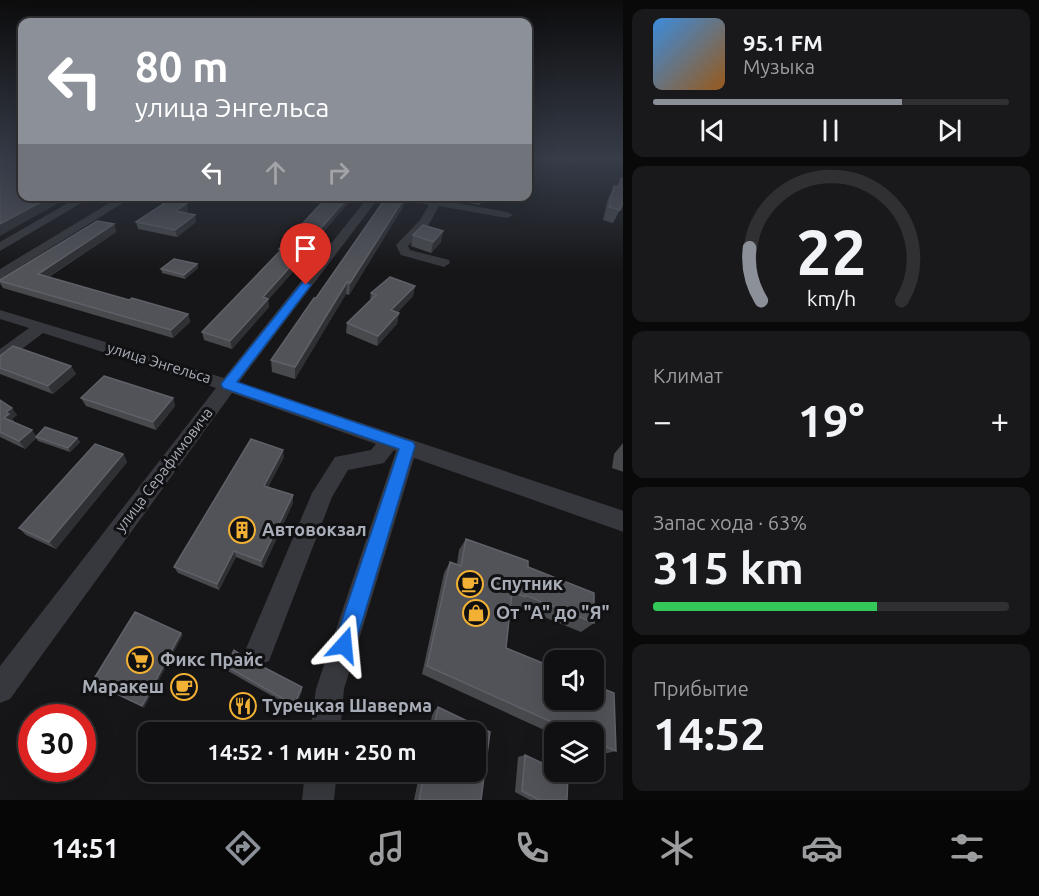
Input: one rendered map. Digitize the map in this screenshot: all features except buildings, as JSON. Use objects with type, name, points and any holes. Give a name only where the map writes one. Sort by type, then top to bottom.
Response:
[{"type":"street","points":[[0,247],[79,201]]},
{"type":"street","points":[[0,275],[121,201]]},
{"type":"street","name":"улица Серафимовича","points":[[0,689],[228,384],[371,201]]},
{"type":"street","points":[[424,201],[507,215]]},
{"type":"street","points":[[435,203],[426,222],[402,245],[405,252],[444,263]]},
{"type":"street","name":"улица Энгельса","points":[[0,314],[228,384],[623,522]]},
{"type":"street","points":[[0,357],[41,327]]},
{"type":"street","points":[[259,651],[323,493],[342,463],[377,457],[399,443]]},
{"type":"street","points":[[326,722],[330,689],[399,443]]},
{"type":"street","points":[[318,800],[320,782]]},
{"type":"place","name":"Автовокзал","points":[[242,530]]},
{"type":"place","name":"Спутник","points":[[470,584]]},
{"type":"place","name":"От \"А\" до \"Я\"","points":[[476,613]]},
{"type":"place","name":"Фикс Прайс","points":[[140,660]]},
{"type":"place","name":"Маракеш","points":[[184,687]]},
{"type":"place","name":"Турецкая Шаверма","points":[[243,706]]},
{"type":"route","points":[[306,285],[228,384],[408,446],[344,645]]}]
